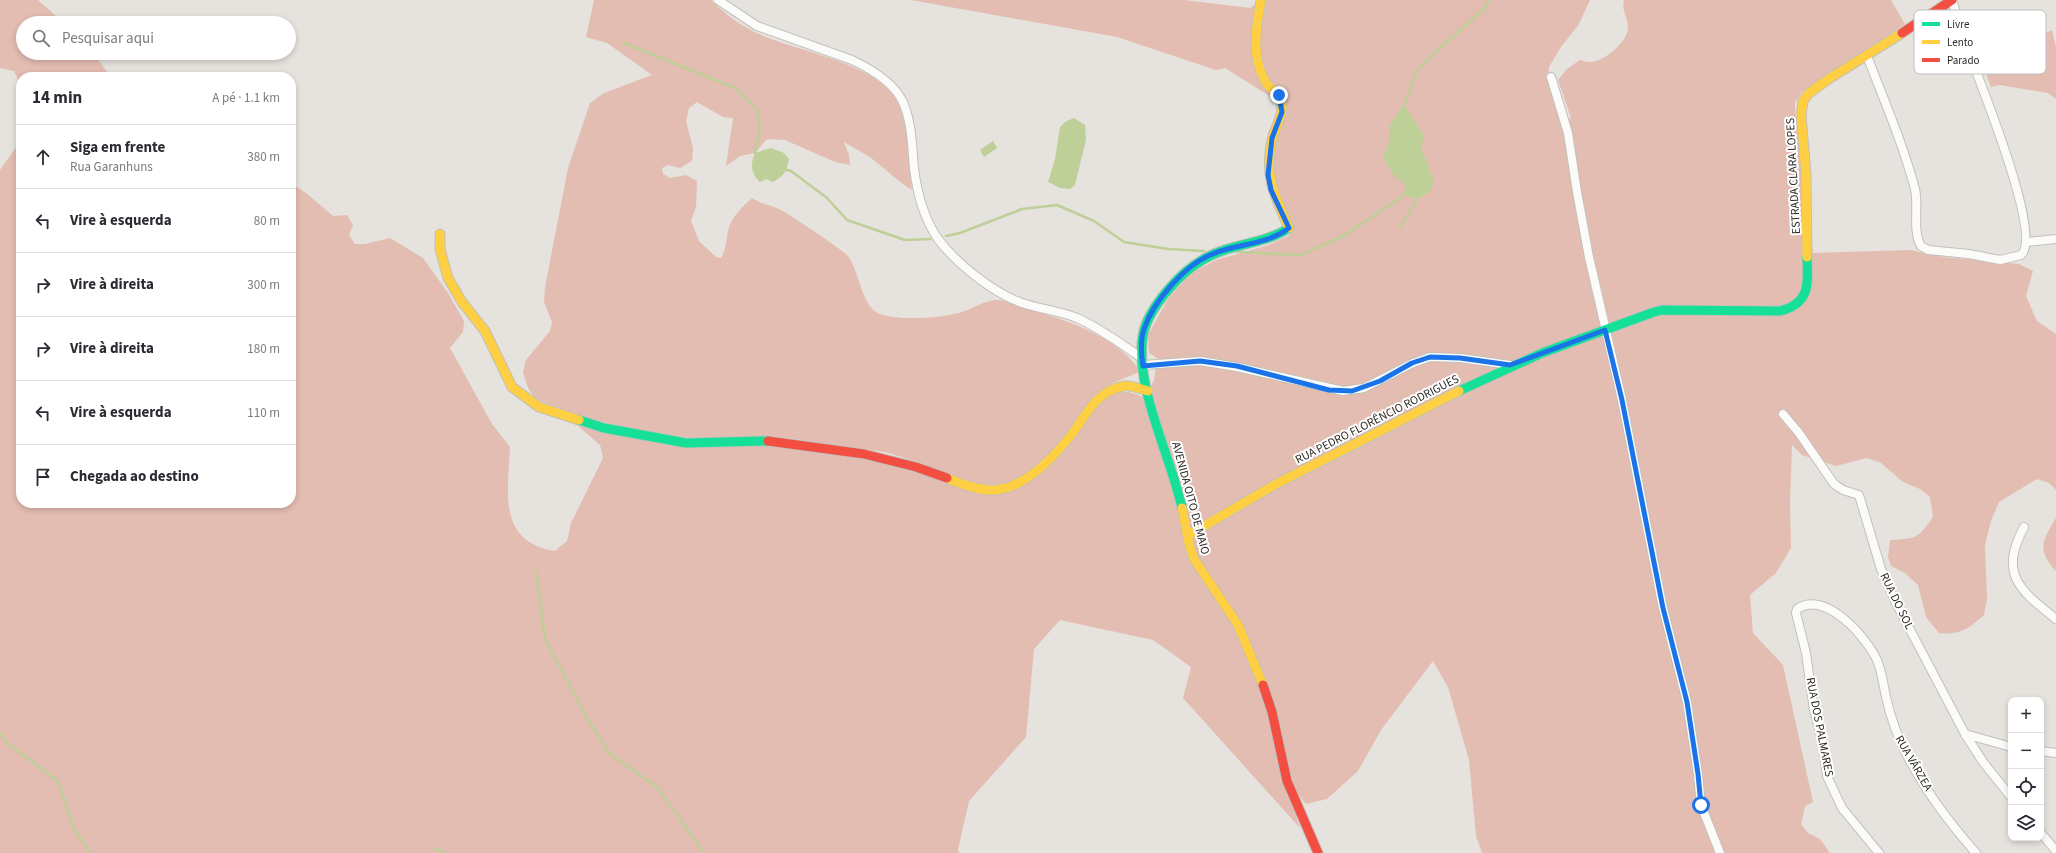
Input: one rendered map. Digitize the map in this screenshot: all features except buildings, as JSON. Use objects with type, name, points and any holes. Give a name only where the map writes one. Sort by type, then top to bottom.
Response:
[{"type":"street","points":[[718,0],[757,26],[852,60],[865,66],[882,78],[897,93],[905,108],[911,130],[914,169],[920,202],[928,223],[947,249],[982,280],[1013,300],[1083,321],[1142,362],[1206,362],[1237,366],[1329,390],[1348,391],[1364,388],[1412,363],[1430,357],[1460,358],[1510,365]]},
{"type":"street","name":"AVENIDA OITO DE MAIO","points":[[1261,0],[1256,47],[1258,63],[1266,82],[1279,95],[1282,106],[1280,120],[1272,138],[1268,175],[1271,190],[1289,228],[1266,241],[1230,248],[1210,255],[1183,273],[1158,302],[1148,319],[1142,336],[1142,362],[1148,391],[1180,498],[1187,536],[1194,558],[1227,607],[1259,674],[1269,700],[1287,780],[1318,853]]},
{"type":"street","points":[[1952,0],[1955,10]]},
{"type":"street","name":"ESTRADA CLARA LOPES","points":[[1937,10],[1952,0]]},
{"type":"street","name":"ESTRADA CLARA LOPES","points":[[1808,287],[1808,227],[1806,174],[1801,115],[1802,104],[1807,95],[1815,88],[1914,25]]},
{"type":"street","points":[[1867,56],[1913,184],[1918,239],[1921,246],[1928,250],[1969,254],[2000,260],[2016,257],[2024,253],[2026,242],[2024,221],[2004,146],[1976,74]]},
{"type":"street","points":[[1551,77],[1568,133],[1579,207],[1605,330],[1622,400],[1663,608],[1687,702],[1698,774],[1701,805],[1720,853]]},
{"type":"street","points":[[440,234],[440,249],[448,278],[462,302],[485,331],[512,387],[539,407],[604,428],[686,443],[760,440],[864,454],[916,467],[965,485],[994,490],[1011,486],[1040,469],[1068,440],[1095,401],[1107,392],[1124,386],[1148,391]]},
{"type":"street","points":[[2026,242],[2056,239]]},
{"type":"street","name":"RUA PEDRO FLORÊNCIO RODRIGUES","points":[[1187,536],[1253,496],[1422,408],[1510,365],[1605,330],[1646,313],[1662,310],[1783,310],[1799,303],[1808,287]]},
{"type":"street","name":"RUA DO SOL","points":[[1782,414],[1800,433],[1834,484],[1843,490],[1859,495],[1881,569],[1887,584],[1965,734],[1983,762],[2008,793]]},
{"type":"street","points":[[2024,527],[2012,557],[2016,579],[2029,596],[2056,619]]},
{"type":"street","name":"RUA VÁRZEA","points":[[1796,610],[1799,607],[1807,605],[1820,605],[1831,609],[1848,623],[1868,645],[1877,660],[1893,725],[1909,760],[1935,799],[1976,853]]},
{"type":"street","name":"RUA DOS PALMARES","points":[[1796,610],[1806,652],[1814,710],[1823,743],[1828,776],[1842,808],[1856,828],[1879,853]]},
{"type":"street","points":[[1965,734],[2008,746]]},
{"type":"street","points":[[2044,751],[2056,753]]},
{"type":"street","points":[[2044,837],[2056,852]]},
{"type":"shaded area","points":[[0,0],[38,0],[56,16],[16,16],[16,60],[98,60],[107,72],[16,72],[16,75],[14,71],[0,68]]},
{"type":"shaded area","points":[[594,0],[711,0],[737,22],[758,34],[834,60],[868,75],[882,84],[893,95],[899,105],[903,116],[907,141],[912,190],[901,183],[871,158],[844,142],[849,155],[850,165],[835,162],[785,140],[767,139],[755,153],[740,156],[726,166],[733,118],[723,117],[697,102],[689,108],[686,121],[693,148],[692,161],[680,168],[668,165],[662,168],[663,174],[670,178],[686,175],[697,181],[696,207],[691,221],[699,241],[716,257],[721,258],[723,255],[729,226],[734,217],[752,198],[784,212],[847,255],[855,270],[865,297],[874,310],[880,314],[898,318],[920,318],[951,315],[964,312],[991,301],[1003,301],[1071,323],[1101,337],[1127,356],[1138,368],[1137,373],[1110,384],[1096,394],[1064,437],[1045,459],[1026,473],[1007,483],[987,486],[960,479],[921,463],[885,452],[774,436],[691,438],[639,430],[565,413],[535,398],[528,388],[523,372],[526,360],[550,331],[552,322],[544,302],[545,287],[568,168],[590,103],[604,93],[652,75],[607,43],[586,37]]},
{"type":"shaded area","points":[[911,0],[1184,0],[1250,8],[1261,0],[1590,0],[1579,24],[1561,47],[1549,67],[1548,82],[1560,122],[1571,118],[1558,80],[1567,69],[1580,60],[1589,62],[1602,59],[1620,44],[1627,33],[1628,27],[1623,7],[1624,0],[1891,0],[1905,24],[1802,92],[1795,103],[1795,115],[1813,253],[1910,250],[1943,257],[2019,264],[2033,271],[2026,296],[2037,321],[2056,334],[2056,490],[2049,483],[2037,479],[1999,502],[1991,521],[1985,545],[1987,599],[1984,615],[1969,627],[1959,632],[1939,633],[1926,617],[1918,585],[1905,573],[1891,566],[1888,557],[1890,540],[1911,538],[1919,534],[1933,517],[1930,497],[1920,489],[1903,482],[1881,463],[1867,458],[1836,466],[1802,455],[1792,445],[1790,502],[1791,548],[1776,573],[1750,595],[1753,633],[1783,665],[1813,802],[1805,806],[1801,824],[1808,833],[1820,839],[1830,853],[1482,853],[1476,836],[1469,760],[1448,687],[1433,661],[1381,730],[1358,771],[1327,799],[1306,804],[1281,773],[1300,828],[1183,698],[1191,667],[1153,640],[1060,620],[1034,649],[1026,737],[969,801],[958,849],[959,853],[0,853],[0,170],[16,147],[16,508],[296,508],[296,186],[333,216],[347,215],[353,225],[349,235],[355,244],[365,244],[390,238],[423,258],[448,293],[464,321],[463,332],[450,348],[492,424],[510,447],[508,497],[510,512],[515,526],[523,537],[536,546],[555,551],[567,541],[571,523],[603,458],[600,445],[578,426],[657,443],[753,444],[869,460],[928,476],[979,494],[997,495],[1021,488],[1049,466],[1097,404],[1109,396],[1126,392],[1138,395],[1145,399],[1154,380],[1157,358],[1149,353],[1148,335],[1168,299],[1190,274],[1216,260],[1269,245],[1290,235],[1283,225],[1271,196],[1279,109],[1276,100],[1225,68],[1216,70],[1117,37]]},
{"type":"shaded area","points":[[2052,30],[2056,47],[2056,99],[2048,93],[2000,85],[1991,87],[1986,74],[2046,74],[2046,33]]},
{"type":"shaded area","points":[[1404,104],[1424,136],[1421,147],[1434,181],[1430,192],[1419,198],[1407,197],[1404,184],[1394,176],[1383,158],[1389,142],[1390,124]]},
{"type":"shaded area","points":[[1074,118],[1085,125],[1086,140],[1075,185],[1070,189],[1060,188],[1048,182],[1055,159],[1060,127],[1065,122]]},
{"type":"shaded area","points":[[993,141],[997,148],[984,157],[980,150]]},
{"type":"shaded area","points":[[771,148],[784,153],[789,159],[787,167],[783,175],[773,182],[766,179],[760,182],[752,169],[753,157],[755,153]]},
{"type":"shaded area","points":[[2056,518],[2056,571],[2046,557],[2044,544],[2045,538]]},
{"type":"waterway","points":[[1404,107],[1417,69],[1485,8],[1489,0]]},
{"type":"waterway","points":[[624,43],[735,88],[757,110],[760,129],[755,153],[757,155]]},
{"type":"waterway","points":[[783,169],[791,171],[827,198],[847,220],[905,240],[930,239]]},
{"type":"waterway","points":[[1237,252],[1301,255],[1343,236],[1400,198],[1408,190]]},
{"type":"waterway","points":[[1400,228],[1419,196]]},
{"type":"waterway","points":[[946,236],[960,233],[1022,209],[1057,205],[1094,221],[1124,242],[1168,249],[1204,251]]},
{"type":"waterway","points":[[536,570],[545,639],[587,718],[609,753],[658,788],[704,853]]},
{"type":"waterway","points":[[0,733],[6,742],[58,781],[74,829],[91,853]]},
{"type":"waterway","points":[[435,849],[444,853]]},
{"type":"traffic: fast","points":[[1182,508],[1148,399],[1142,355],[1144,329],[1156,305],[1168,290],[1184,273],[1199,262],[1225,250],[1269,238],[1289,228]]},
{"type":"traffic: fast","points":[[1459,391],[1542,353],[1662,310],[1780,311],[1797,303],[1806,291],[1808,275],[1807,257]]},
{"type":"traffic: fast","points":[[579,420],[604,428],[686,443],[768,441]]},
{"type":"traffic: slow","points":[[1261,0],[1256,31],[1256,52],[1265,81],[1278,95],[1282,105],[1280,119],[1272,140],[1269,164],[1270,175],[1275,196],[1289,228]]},
{"type":"traffic: slow","points":[[1807,257],[1806,174],[1801,115],[1803,101],[1809,93],[1830,78],[1902,33]]},
{"type":"traffic: slow","points":[[440,234],[440,249],[448,278],[462,302],[485,331],[512,387],[539,407],[579,420]]},
{"type":"traffic: slow","points":[[947,478],[970,487],[988,490],[1006,488],[1018,483],[1030,476],[1052,457],[1070,437],[1091,407],[1102,396],[1116,388],[1124,386],[1148,391]]},
{"type":"traffic: slow","points":[[1187,536],[1276,484],[1459,391]]},
{"type":"traffic: slow","points":[[1182,508],[1189,544],[1194,559],[1238,625],[1263,685]]},
{"type":"traffic: jam","points":[[1937,10],[1952,0]]},
{"type":"traffic: jam","points":[[1902,33],[1914,25]]},
{"type":"traffic: jam","points":[[768,441],[864,454],[916,467],[947,478]]},
{"type":"traffic: jam","points":[[1263,685],[1272,712],[1287,781],[1318,853]]},
{"type":"route","points":[[1279,95],[1281,98],[1282,112],[1272,138],[1268,175],[1271,190],[1289,228],[1274,238],[1266,241],[1230,248],[1210,255],[1183,273],[1170,287],[1148,319],[1144,329],[1142,344],[1143,366],[1174,362],[1200,361],[1220,363],[1329,390],[1352,391],[1364,388],[1392,375],[1412,363],[1430,357],[1442,356],[1510,365],[1605,330],[1622,400],[1663,608],[1687,702],[1698,774],[1701,805]]}]
